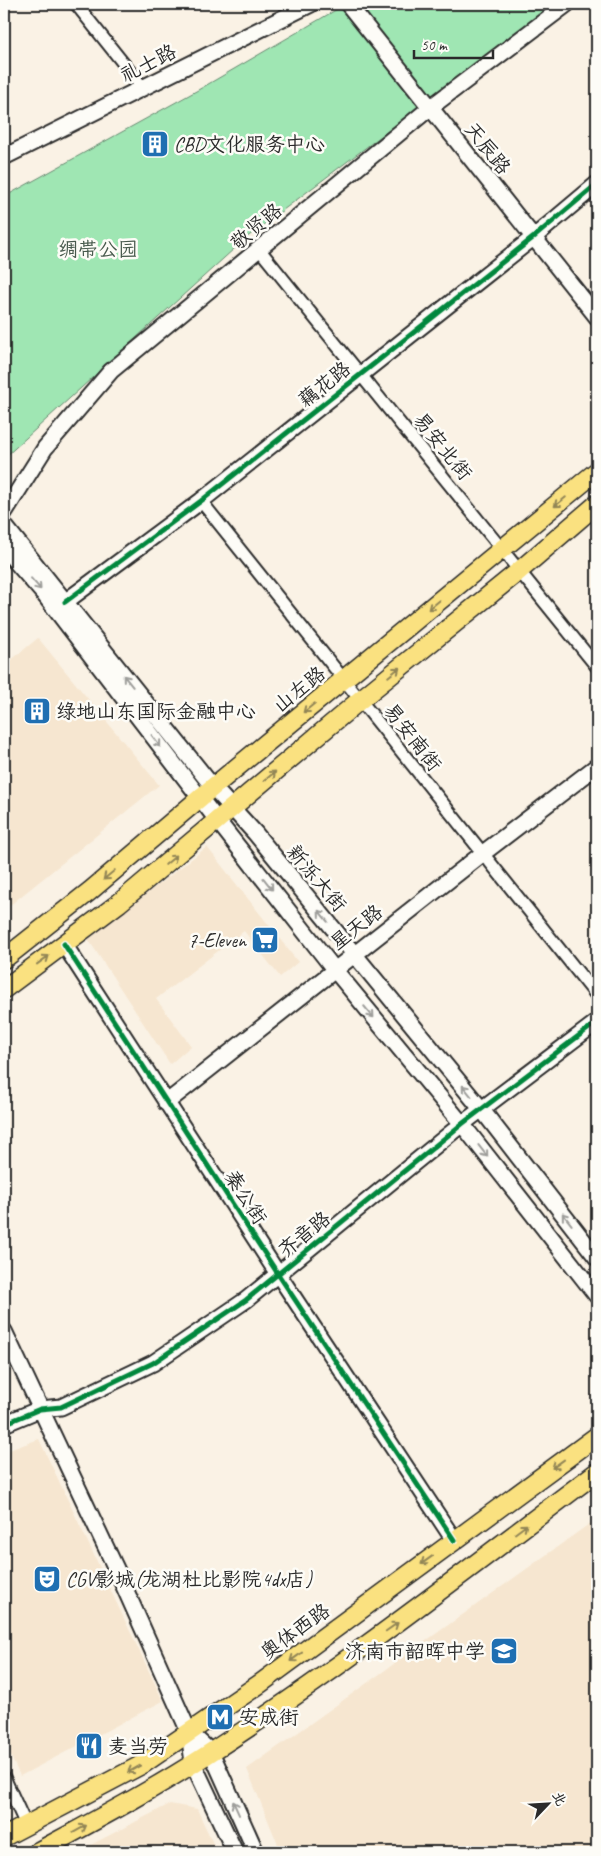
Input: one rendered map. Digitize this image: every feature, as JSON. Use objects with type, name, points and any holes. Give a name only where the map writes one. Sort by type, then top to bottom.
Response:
[{"type":"main road","name":"山左路","points":[[4,959],[90,891],[206,792],[597,471]]},
{"type":"main road","points":[[4,989],[119,903],[597,504]]},
{"type":"main road","name":"奥体西路","points":[[4,1837],[98,1790],[143,1764],[261,1683],[597,1436]]},
{"type":"main road","points":[[37,1852],[121,1806],[211,1752],[399,1622],[597,1472]]},
{"type":"street","points":[[76,4],[143,88]]},
{"type":"street","name":"礼士路","points":[[4,157],[310,4]]},
{"type":"street","name":"天辰路","points":[[348,4],[597,317]]},
{"type":"street","name":"敬贤路","points":[[4,513],[45,448],[111,371],[431,107],[567,4]]},
{"type":"street","name":"藕花路","points":[[65,602],[201,501],[534,237],[597,184]]},
{"type":"street","name":"易安北街","points":[[259,249],[597,667]]},
{"type":"street","name":"易安南街","points":[[201,501],[597,996]]},
{"type":"street","name":"新泺大街","points":[[4,525],[65,602],[206,792],[217,820],[334,970],[462,1124],[597,1296]]},
{"type":"street","name":"新泺大街","points":[[4,548],[206,792],[232,807],[482,1110],[597,1258]]},
{"type":"street","name":"星天路","points":[[166,1103],[354,954],[597,766]]},
{"type":"street","name":"秦公街","points":[[64,944],[166,1103],[454,1540]]},
{"type":"street","name":"齐音路","points":[[4,1424],[41,1409],[61,1407],[153,1363],[246,1300],[462,1124],[597,1022]]},
{"type":"street","points":[[4,1330],[118,1573],[189,1732],[193,1763],[236,1852]]},
{"type":"street","points":[[189,1732],[211,1752],[256,1852]]},
{"type":"street","points":[[4,1777],[26,1825]]},
{"type":"shaded area","points":[[38,638],[159,785],[4,910],[4,666]]},
{"type":"shaded area","points":[[207,847],[298,962],[280,977],[244,931],[156,999],[191,1046],[170,1064],[88,939]]},
{"type":"shaded area","points":[[39,1439],[163,1701],[20,1776],[4,1742],[4,1452]]},
{"type":"shaded area","name":"济南市韶晖中学","points":[[592,1522],[597,1534],[597,1852],[281,1852],[247,1769]]},
{"type":"shaded area","points":[[170,1804],[197,1809],[217,1852],[77,1852]]},
{"type":"green space","name":"绸带公园","points":[[346,4],[556,4],[246,238],[4,458],[4,197],[198,90]]},
{"type":"cycle path","points":[[65,602],[201,501],[534,237],[597,184]]},
{"type":"cycle path","points":[[64,944],[278,1274],[454,1540]]},
{"type":"cycle path","points":[[4,1424],[40,1409],[61,1407],[153,1363],[246,1300],[462,1124],[597,1022]]},
{"type":"place","name":"CBD文化服务中心","points":[[155,144]]},
{"type":"place","name":"绿地山东国际金融中心","points":[[37,711]]},
{"type":"place","name":"7-Eleven","points":[[265,940]]},
{"type":"place","name":"CGV影城(龙湖杜比影院4dx店)","points":[[47,1579]]},
{"type":"place","name":"济南市韶晖中学","points":[[504,1651]]},
{"type":"place","name":"安成街","points":[[220,1717]]},
{"type":"place","name":"麦当劳","points":[[89,1746]]}]
